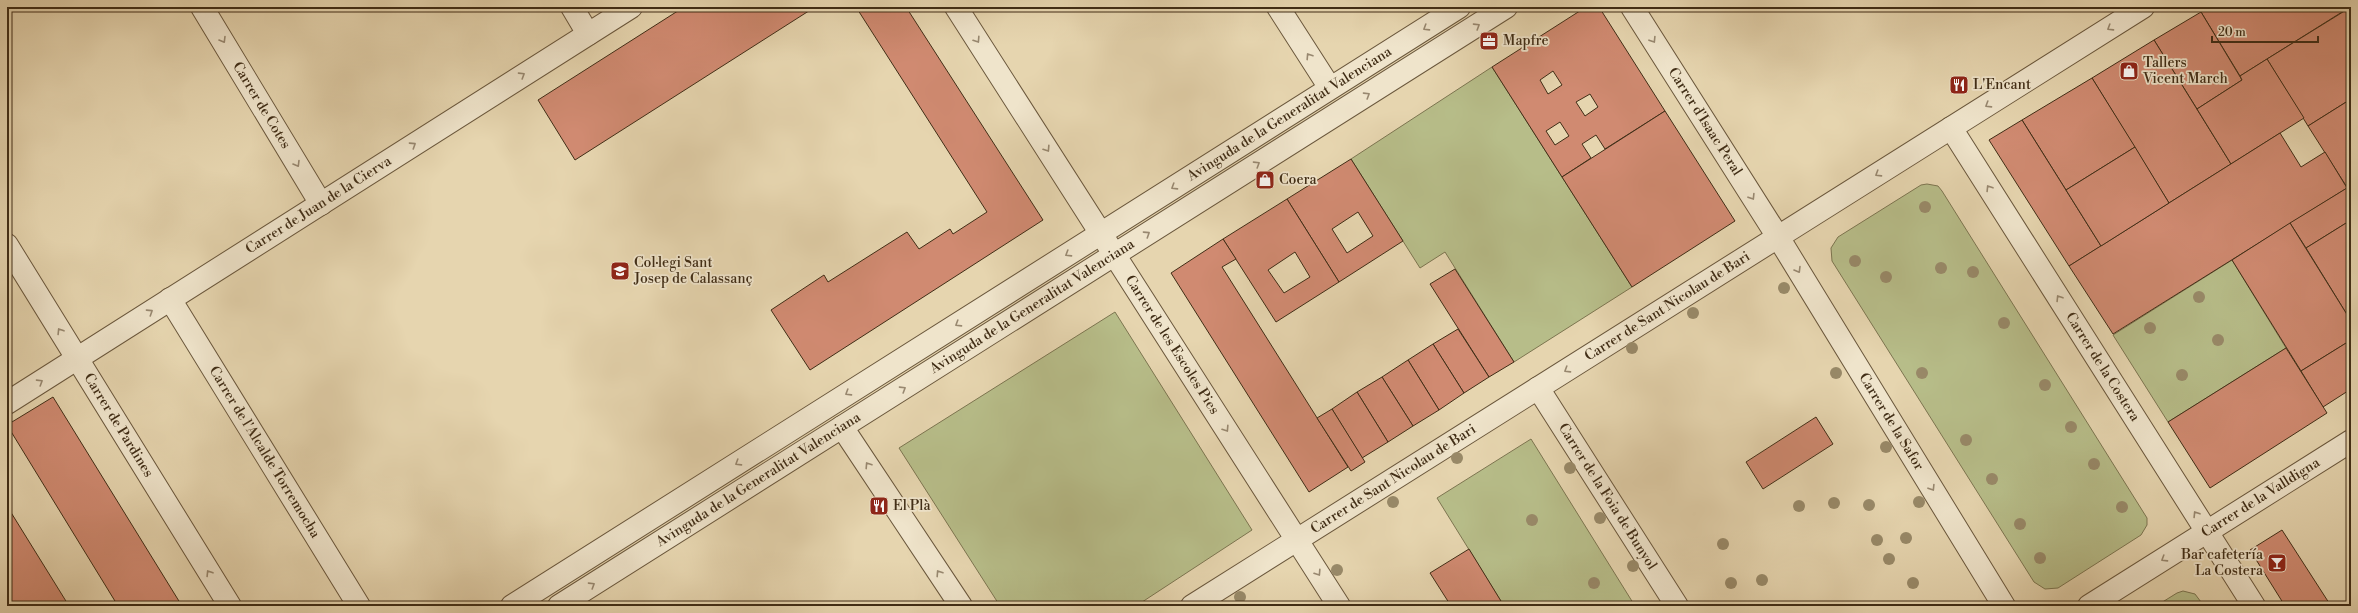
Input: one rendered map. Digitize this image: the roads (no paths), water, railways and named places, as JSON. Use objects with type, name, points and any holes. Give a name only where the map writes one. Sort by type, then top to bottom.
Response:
[{"type":"street","name":"Carrer de Cotes","points":[[202,7],[321,204]]},
{"type":"street","points":[[572,7],[588,34]]},
{"type":"street","name":"Carrer de Juan de la Cierva","points":[[7,403],[631,7]]},
{"type":"street","name":"Carrer de les Escoles Pies","points":[[956,7],[1339,606]]},
{"type":"street","points":[[1278,7],[1330,88]]},
{"type":"street","name":"Avinguda de la Generalitat Valenciana","points":[[512,606],[1459,7]]},
{"type":"street","name":"Avinguda de la Generalitat Valenciana","points":[[559,606],[1506,7]]},
{"type":"street","name":"Carrer d'Isaac Peral","points":[[1632,7],[1778,237]]},
{"type":"street","name":"Carrer de Sant Nicolau de Bari","points":[[1192,606],[2143,7]]},
{"type":"street","name":"Carrer de la Costera","points":[[1951,128],[2254,606]]},
{"type":"street","name":"Carrer de la Safor","points":[[1778,237],[2004,606]]},
{"type":"street","name":"Carrer de Pardines","points":[[7,245],[230,606]]},
{"type":"street","name":"Carrer de l'Alcalde Torremocha","points":[[170,299],[359,606]]},
{"type":"street","name":"Carrer de la Foia de Bunyol","points":[[1538,388],[1674,605]]},
{"type":"street","points":[[842,427],[961,606]]},
{"type":"street","name":"Carrer de la Valldigna","points":[[2089,606],[2351,441]]},
{"type":"place","name":"Mapfre","points":[[1489,41]]},
{"type":"place","name":"Tallers Vicent March","points":[[2129,71]]},
{"type":"place","name":"L'Encant","points":[[1959,85]]},
{"type":"place","name":"Coera","points":[[1265,180]]},
{"type":"place","name":"Col·legi Sant Josep de Calassanç","points":[[620,271]]},
{"type":"place","name":"El Plà","points":[[879,506]]},
{"type":"place","name":"Bar cafetería La Costera","points":[[2277,563]]}]
